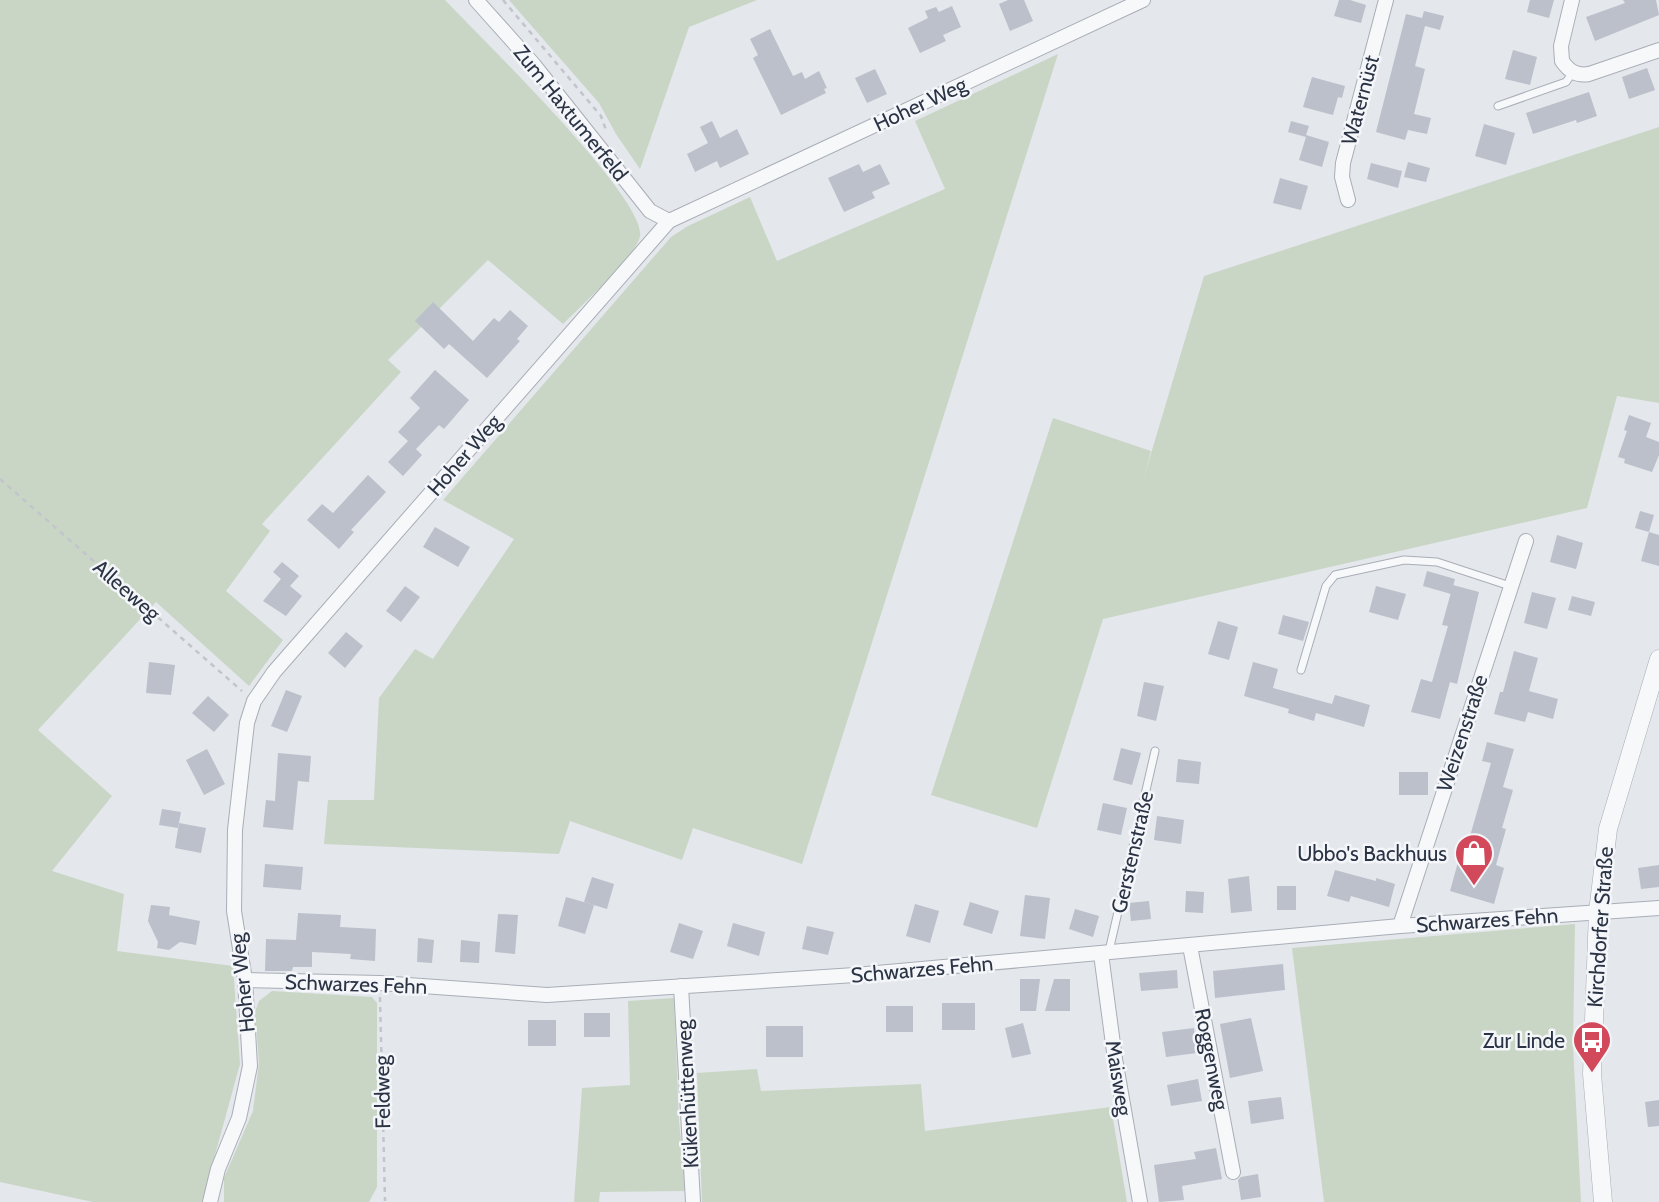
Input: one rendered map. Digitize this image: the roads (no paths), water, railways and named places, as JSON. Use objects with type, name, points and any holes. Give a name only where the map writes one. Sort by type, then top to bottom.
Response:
[{"type":"street","name":"Zum Haxtumerfeld","points":[[476,0],[534,65],[650,211],[669,221]]},
{"type":"street","name":"Hoher Weg","points":[[211,1202],[218,1169],[239,1118],[250,1066],[245,980],[234,911],[236,830],[247,723],[254,701],[274,672],[669,221],[1143,0]]},
{"type":"street","name":"Waternüst","points":[[1348,200],[1342,177],[1343,163],[1386,0]]},
{"type":"street","points":[[1572,0],[1561,46],[1562,61],[1573,72],[1588,74],[1659,50]]},
{"type":"street","name":"Weizenstraße","points":[[1400,926],[1526,541]]},
{"type":"street","name":"Kirchdorfer Straße","points":[[1603,1202],[1592,1073],[1598,912],[1608,829],[1659,659]]},
{"type":"street","name":"Schwarzes Fehn","points":[[245,980],[380,983],[547,995],[855,975],[1400,926],[1659,908]]},
{"type":"street","name":"Roggenweg","points":[[1190,946],[1233,1172]]},
{"type":"street","name":"Maisweg","points":[[1105,954],[1115,1059],[1140,1202]]},
{"type":"street","name":"Kükenhüttenweg","points":[[681,986],[692,1202]]},
{"type":"lane","points":[[1498,106],[1566,82],[1573,72]]},
{"type":"lane","points":[[1301,670],[1326,586],[1335,575],[1404,561],[1437,562],[1510,586]]},
{"type":"lane","name":"Gerstenstraße","points":[[1105,954],[1155,751]]},
{"type":"place","name":"Ubbo's Backhuus","points":[[1474,887]]},
{"type":"place","name":"Zur Linde","points":[[1592,1074]]}]
